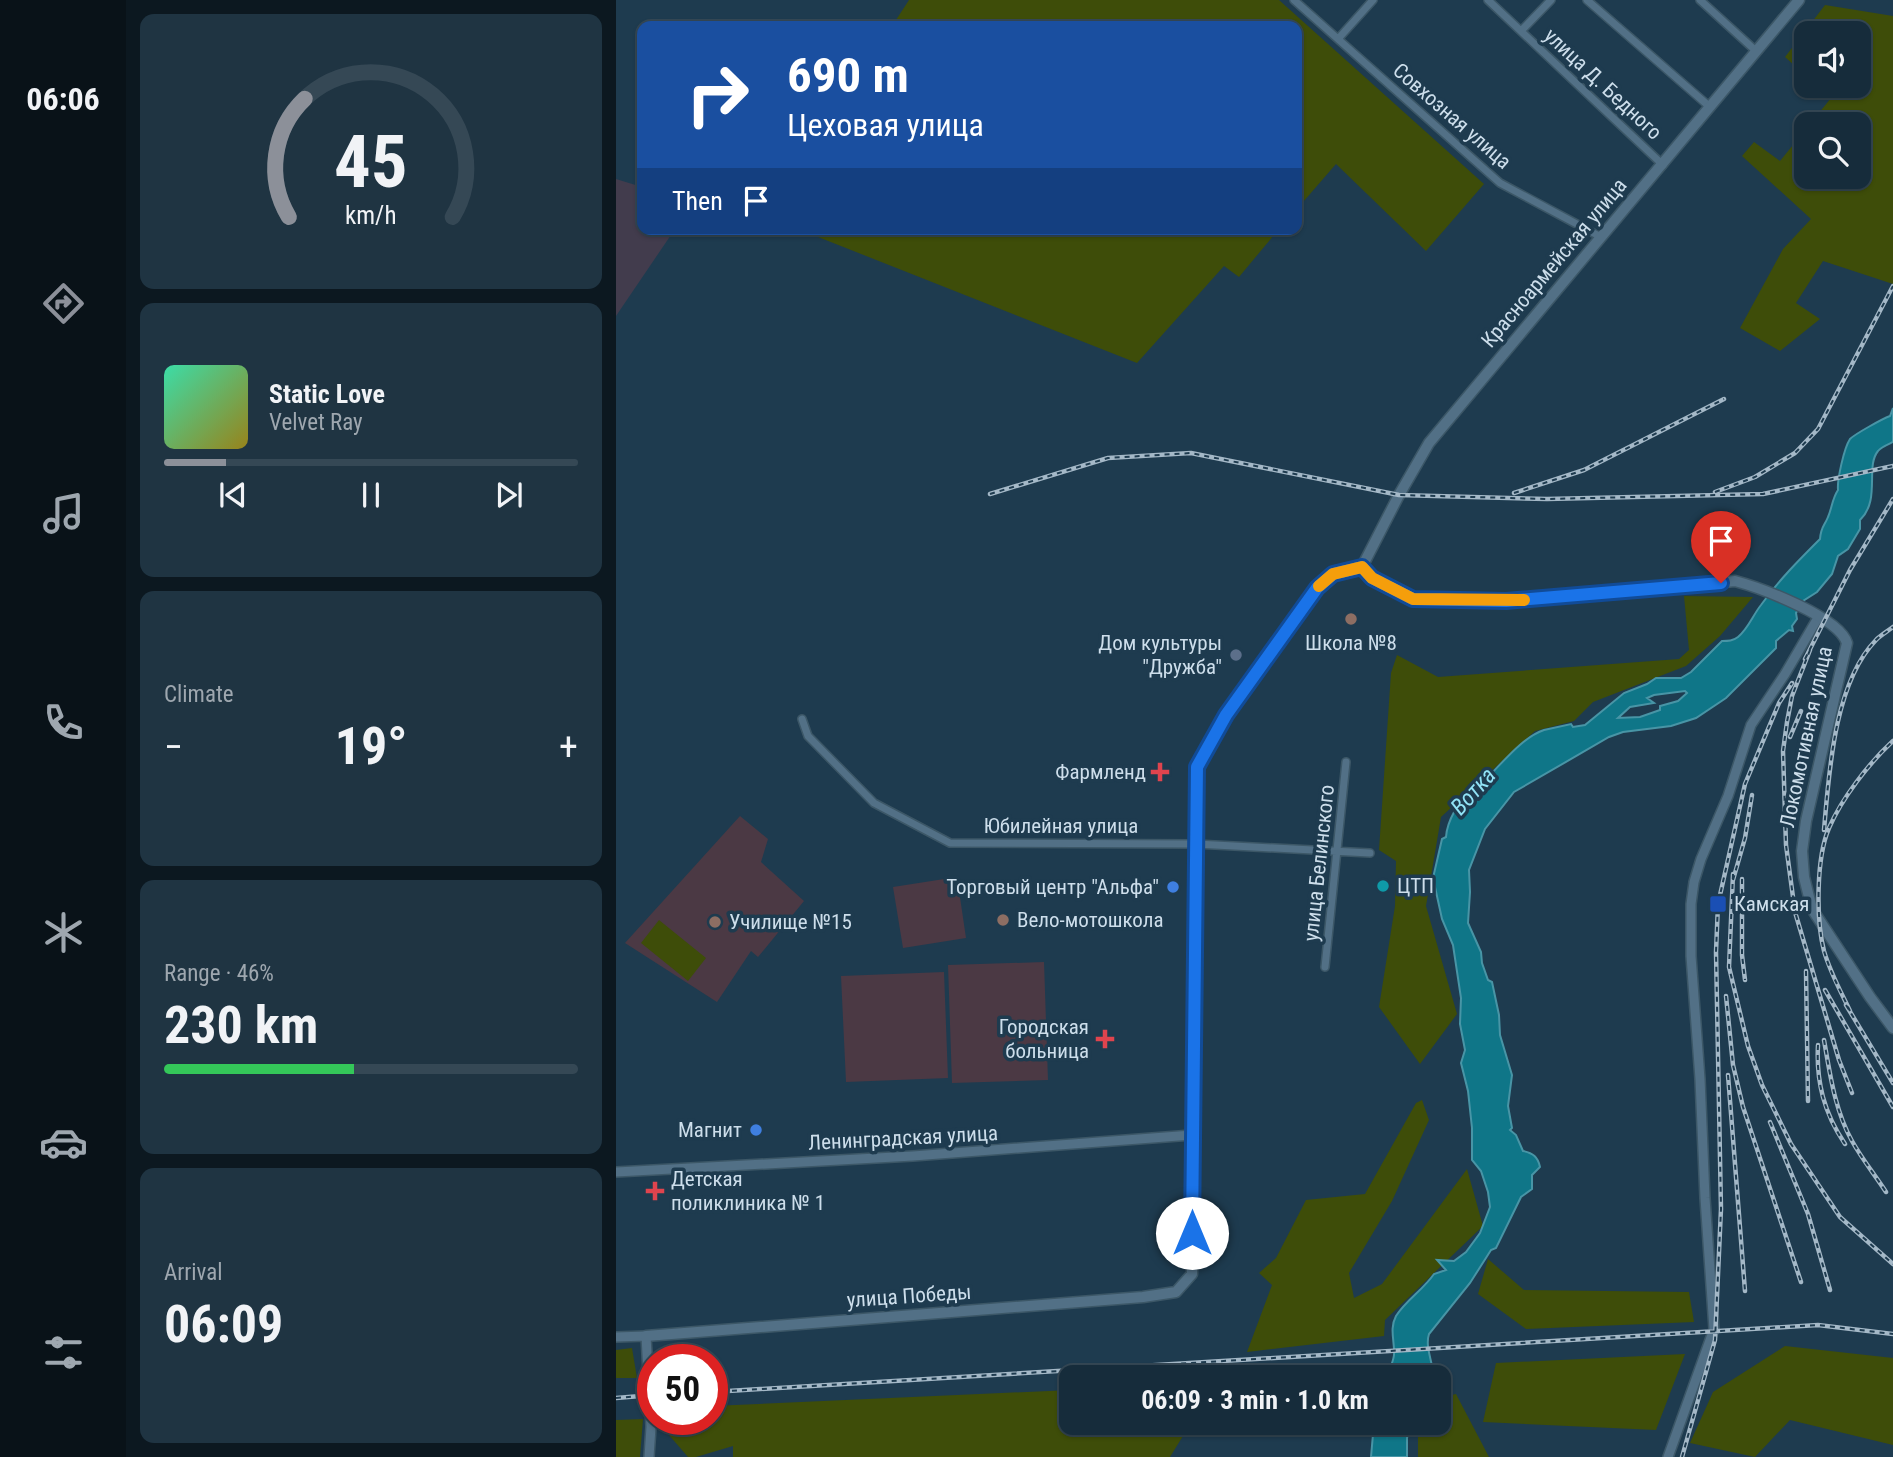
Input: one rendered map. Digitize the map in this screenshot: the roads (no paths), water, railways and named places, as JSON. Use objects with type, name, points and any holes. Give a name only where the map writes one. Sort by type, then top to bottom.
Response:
[{"type":"main road","name":"Красноармейская улица","points":[[1362,567],[1429,443],[1799,0]]},
{"type":"main road","points":[[1192,1135],[1197,767],[1226,715],[1317,588],[1333,574],[1362,567],[1372,578],[1413,599],[1506,601],[1735,581],[1751,585],[1816,615]]},
{"type":"main road","name":"Локомотивная улица","points":[[1816,615],[1841,631],[1847,643],[1805,821],[1802,850],[1806,887],[1812,909],[1819,921],[1893,1028]]},
{"type":"main road","name":"улица Победы","points":[[646,1336],[1115,1300],[1175,1292],[1192,1274],[1192,1135]]},
{"type":"street","name":"Совхозная улица","points":[[1294,0],[1500,183],[1601,237]]},
{"type":"street","points":[[1338,39],[1373,0]]},
{"type":"street","name":"улица Д. Бедного","points":[[1488,0],[1663,165]]},
{"type":"street","points":[[1521,31],[1551,0]]},
{"type":"street","points":[[1587,0],[1710,107]]},
{"type":"street","points":[[1700,0],[1756,51]]},
{"type":"street","points":[[1668,1457],[1714,1329],[1691,956],[1691,904],[1694,882],[1728,796],[1751,725],[1793,663],[1816,615]]},
{"type":"street","name":"Юбилейная улица","points":[[802,719],[808,736],[874,803],[950,843],[1196,844],[1370,853]]},
{"type":"street","name":"улица Белинского","points":[[1325,967],[1339,851],[1346,762]]},
{"type":"street","name":"Ленинградская улица","points":[[616,1172],[894,1157],[1192,1135]]},
{"type":"street","points":[[646,1336],[651,1427],[649,1456]]},
{"type":"street","name":"улица Победы","points":[[616,1337],[646,1336]]},
{"type":"water","name":"Вотка","points":[[1893,408],[1893,442],[1879,450],[1874,458],[1870,503],[1860,520],[1860,529],[1848,549],[1838,556],[1832,574],[1817,592],[1803,601],[1796,613],[1793,631],[1789,630],[1776,641],[1776,648],[1726,698],[1696,718],[1671,726],[1623,732],[1609,737],[1514,792],[1485,829],[1469,870],[1468,923],[1481,952],[1488,980],[1492,982],[1500,1035],[1512,1075],[1508,1106],[1512,1128],[1510,1130],[1516,1135],[1523,1151],[1534,1156],[1540,1167],[1532,1175],[1532,1189],[1521,1197],[1496,1248],[1491,1250],[1470,1283],[1429,1334],[1431,1365],[1392,1365],[1396,1316],[1434,1274],[1446,1270],[1437,1260],[1454,1261],[1466,1252],[1480,1233],[1490,1207],[1481,1171],[1472,1160],[1468,1091],[1461,1063],[1465,1050],[1460,1024],[1461,998],[1453,945],[1442,919],[1433,878],[1442,839],[1446,837],[1454,811],[1467,794],[1536,733],[1571,724],[1573,727],[1585,725],[1624,693],[1656,678],[1681,678],[1691,672],[1722,641],[1738,637],[1775,587],[1820,539],[1838,490],[1845,449],[1850,439],[1890,416]],"holes":[[[1685,691],[1687,693],[1678,701],[1660,706],[1660,710],[1640,717],[1618,718],[1630,707],[1654,703],[1647,698],[1654,695]]]},
{"type":"water","points":[[1373,1435],[1408,1435],[1407,1457],[1371,1457]]},
{"type":"railway","points":[[1715,492],[1755,477],[1795,453],[1818,429],[1893,286]]},
{"type":"railway","points":[[1514,493],[1584,470],[1724,399]]},
{"type":"railway","points":[[990,494],[1108,458],[1191,453],[1399,495],[1547,499],[1763,494],[1893,466]]},
{"type":"railway","points":[[1805,659],[1850,570],[1893,499]]},
{"type":"railway","points":[[1824,830],[1828,782],[1842,704],[1862,658],[1876,640],[1893,627]]},
{"type":"railway","points":[[1810,650],[1792,696],[1783,751],[1786,845],[1795,912],[1839,1060],[1852,1093]]},
{"type":"railway","points":[[1682,1457],[1715,1340],[1721,1209],[1716,952],[1718,904],[1745,784],[1779,703],[1792,683]]},
{"type":"railway","points":[[1790,737],[1801,711]]},
{"type":"railway","points":[[1850,1011],[1829,967],[1821,938],[1819,889],[1822,856],[1829,828],[1841,805],[1866,770],[1893,741]]},
{"type":"railway","points":[[1733,880],[1745,838],[1752,795]]},
{"type":"railway","points":[[1733,874],[1729,967],[1748,1046],[1762,1085],[1791,1144],[1840,1217],[1893,1264]]},
{"type":"railway","points":[[1742,879],[1742,955],[1745,980]]},
{"type":"railway","points":[[1806,971],[1808,1101]]},
{"type":"railway","points":[[1825,990],[1893,1107]]},
{"type":"railway","points":[[1726,996],[1733,1065],[1743,1107],[1801,1282]]},
{"type":"railway","points":[[1846,1005],[1893,1083]]},
{"type":"railway","points":[[1824,1040],[1841,1117],[1852,1141],[1886,1192]]},
{"type":"railway","points":[[1818,1045],[1818,1072],[1823,1097],[1845,1144]]},
{"type":"railway","points":[[1728,1075],[1745,1291]]},
{"type":"railway","points":[[1770,1122],[1808,1214],[1830,1290]]},
{"type":"railway","points":[[728,1391],[1818,1325],[1893,1334]]},
{"type":"railway","points":[[616,1398],[637,1396]]},
{"type":"place","name":"Школа №8","points":[[1351,619]]},
{"type":"place","name":"Дом культуры \"Дружба\"","points":[[1236,655]]},
{"type":"place","name":"Фармленд","points":[[1160,772]]},
{"type":"place","name":"ЦТП","points":[[1383,886]]},
{"type":"place","name":"Торговый центр \"Альфа\"","points":[[1173,887]]},
{"type":"place","name":"Камская","points":[[1718,904]]},
{"type":"place","name":"Вело-мотошкола","points":[[1003,920]]},
{"type":"place","name":"Училище №15","points":[[715,922]]},
{"type":"place","name":"Городская больница","points":[[1105,1039]]},
{"type":"place","name":"Магнит","points":[[756,1130]]},
{"type":"place","name":"Детская поликлиника № 1","points":[[655,1191]]}]
